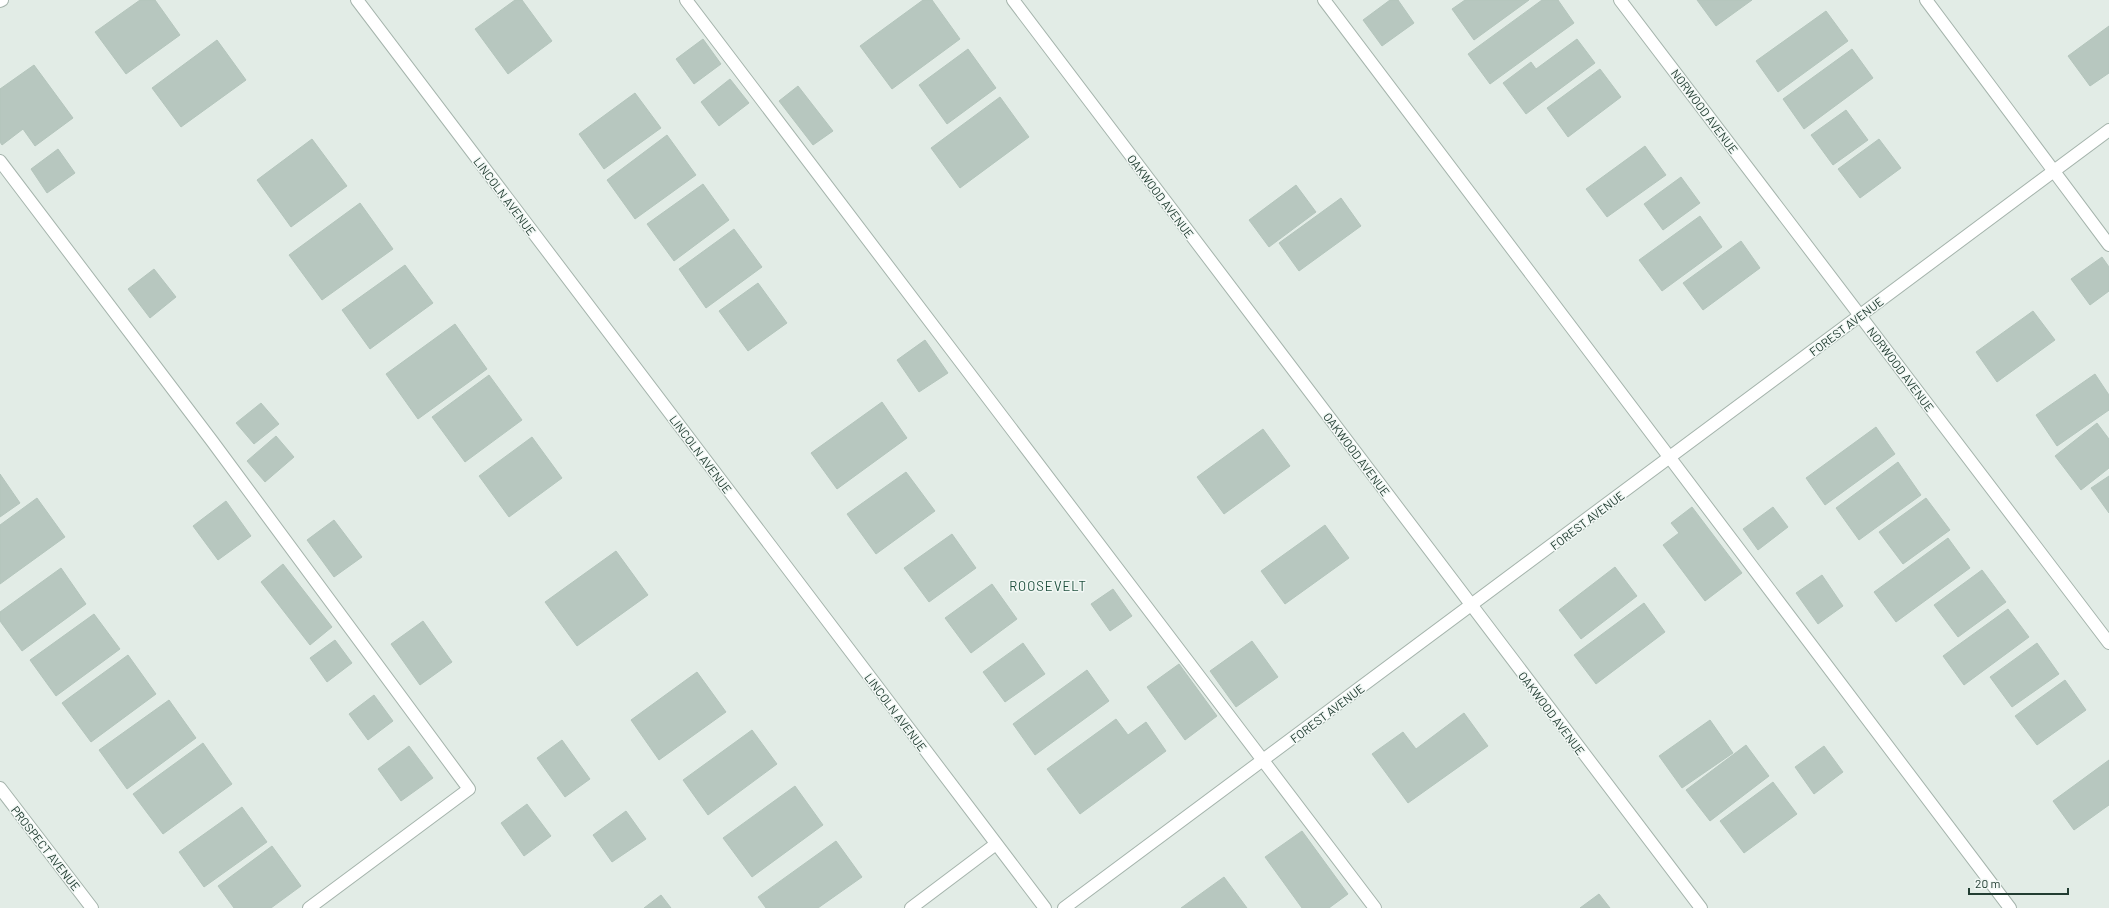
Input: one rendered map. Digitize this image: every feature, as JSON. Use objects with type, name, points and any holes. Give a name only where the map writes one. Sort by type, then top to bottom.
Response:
[{"type":"street","name":"LINCOLN AVENUE","points":[[357,0],[1044,908]]},
{"type":"street","points":[[686,0],[1375,908]]},
{"type":"street","name":"OAKWOOD AVENUE","points":[[1013,0],[1701,908]]},
{"type":"street","points":[[1324,0],[2010,908]]},
{"type":"street","name":"NORWOOD AVENUE","points":[[1620,0],[2109,643]]},
{"type":"street","points":[[1926,0],[2109,245]]},
{"type":"street","name":"FOREST AVENUE","points":[[1064,908],[2109,130]]},
{"type":"street","points":[[0,161],[212,440],[469,789],[309,908]]},
{"type":"street","name":"PROSPECT AVENUE","points":[[0,788],[92,908]]},
{"type":"street","points":[[911,908],[996,844]]},
{"type":"building","points":[[140,0],[155,0],[180,35],[126,74],[95,32]]},
{"type":"building","points":[[515,0],[522,0],[552,41],[508,74],[475,29]]},
{"type":"building","points":[[923,0],[932,0],[960,39],[892,89],[860,46]]},
{"type":"building","points":[[1390,0],[1398,0],[1414,23],[1382,46],[1363,20]]},
{"type":"building","points":[[1465,0],[1529,0],[1474,40],[1452,9]]},
{"type":"building","points":[[1542,0],[1558,0],[1574,23],[1490,84],[1468,54]]},
{"type":"building","points":[[1697,0],[1752,0],[1716,26]]},
{"type":"building","points":[[1826,11],[1848,41],[1778,92],[1756,61]]},
{"type":"building","points":[[2109,26],[2109,73],[2090,86],[2068,56]]},
{"type":"building","points":[[703,39],[721,64],[694,84],[676,59]]},
{"type":"building","points":[[1577,39],[1595,63],[1526,114],[1503,83],[1531,62],[1536,69]]},
{"type":"building","points":[[217,40],[246,80],[181,127],[152,88]]},
{"type":"building","points":[[968,49],[996,88],[947,124],[919,85]]},
{"type":"building","points":[[1852,49],[1873,78],[1804,129],[1783,99]]},
{"type":"building","points":[[34,65],[73,118],[35,146],[23,129],[2,145],[0,142],[0,89]]},
{"type":"building","points":[[1600,69],[1621,97],[1568,137],[1547,108]]},
{"type":"building","points":[[730,79],[749,103],[719,126],[701,102]]},
{"type":"building","points":[[798,86],[833,131],[813,145],[779,101]]},
{"type":"building","points":[[635,93],[661,128],[604,169],[579,134]]},
{"type":"building","points":[[1000,97],[1029,137],[960,188],[931,148]]},
{"type":"building","points":[[1846,110],[1868,140],[1833,165],[1811,135]]},
{"type":"building","points":[[667,135],[696,175],[635,219],[607,180]]},
{"type":"building","points":[[312,139],[347,186],[291,227],[257,180]]},
{"type":"building","points":[[1879,139],[1901,168],[1860,198],[1838,169]]},
{"type":"building","points":[[1645,146],[1666,175],[1607,217],[1586,189]]},
{"type":"building","points":[[58,149],[75,173],[47,193],[31,169]]},
{"type":"building","points":[[1681,177],[1700,203],[1663,230],[1644,204]]},
{"type":"building","points":[[703,184],[729,220],[674,261],[647,224]]},
{"type":"building","points":[[1296,185],[1316,212],[1269,247],[1249,220]]},
{"type":"building","points":[[1341,198],[1361,226],[1299,271],[1279,243]]},
{"type":"building","points":[[360,203],[393,249],[322,300],[289,255]]},
{"type":"building","points":[[1700,216],[1722,247],[1662,291],[1639,260]]},
{"type":"building","points":[[734,229],[762,267],[706,308],[679,269]]},
{"type":"building","points":[[1741,241],[1760,268],[1703,310],[1683,283]]},
{"type":"building","points":[[2102,257],[2109,267],[2109,291],[2090,305],[2071,279]]},
{"type":"building","points":[[405,265],[433,303],[370,349],[342,310]]},
{"type":"building","points":[[154,269],[176,297],[150,318],[128,289]]},
{"type":"building","points":[[758,283],[787,323],[748,351],[719,311]]},
{"type":"building","points":[[2033,311],[2055,340],[1997,382],[1976,352]]},
{"type":"building","points":[[455,324],[487,369],[418,419],[386,374]]},
{"type":"building","points":[[925,340],[948,373],[919,392],[897,360]]},
{"type":"building","points":[[2095,374],[2109,395],[2109,410],[2057,446],[2036,415]]},
{"type":"building","points":[[489,375],[522,420],[465,462],[432,417]]},
{"type":"building","points":[[882,402],[907,438],[837,489],[811,453]]},
{"type":"building","points":[[261,403],[279,424],[254,444],[236,423]]},
{"type":"building","points":[[2097,423],[2109,439],[2109,468],[2081,490],[2055,456]]},
{"type":"building","points":[[1876,427],[1895,454],[1825,505],[1806,478]]},
{"type":"building","points":[[1263,429],[1290,466],[1224,514],[1197,477]]},
{"type":"building","points":[[276,436],[294,457],[265,482],[247,461]]},
{"type":"building","points":[[532,437],[562,478],[509,517],[479,476]]},
{"type":"building","points":[[1898,462],[1921,495],[1859,540],[1836,508]]},
{"type":"building","points":[[906,472],[935,511],[876,554],[847,514]]},
{"type":"building","points":[[0,474],[20,503],[0,517]]},
{"type":"building","points":[[2109,476],[2109,513],[2091,488]]},
{"type":"building","points":[[37,498],[65,537],[0,584],[0,525]]},
{"type":"building","points":[[1926,498],[1950,530],[1903,564],[1879,532]]},
{"type":"building","points":[[226,501],[251,536],[218,560],[193,526]]},
{"type":"building","points":[[1692,507],[1742,573],[1705,601],[1663,545],[1679,533],[1671,523]]},
{"type":"building","points":[[1773,507],[1788,527],[1758,550],[1743,529]]},
{"type":"building","points":[[334,520],[362,557],[334,577],[307,540]]},
{"type":"building","points":[[1325,525],[1349,558],[1285,604],[1261,571]]},
{"type":"building","points":[[952,534],[976,568],[929,602],[904,568]]},
{"type":"building","points":[[1948,538],[1970,568],[1896,622],[1874,592]]},
{"type":"building","points":[[616,551],[648,595],[577,646],[545,602]]},
{"type":"building","points":[[283,564],[332,627],[310,645],[261,582]]},
{"type":"building","points":[[1615,567],[1637,596],[1581,639],[1559,610]]},
{"type":"building","points":[[61,568],[86,604],[22,651],[0,621],[0,612]]},
{"type":"building","points":[[1982,570],[2006,602],[1958,637],[1934,605]]},
{"type":"building","points":[[1822,575],[1843,606],[1818,624],[1796,593]]},
{"type":"building","points":[[992,584],[1017,619],[971,653],[945,618]]},
{"type":"building","points":[[1113,589],[1132,616],[1110,631],[1091,604]]},
{"type":"building","points":[[1644,603],[1665,632],[1596,684],[1574,655]]},
{"type":"building","points":[[2008,609],[2029,637],[1964,685],[1943,656]]},
{"type":"building","points":[[94,614],[120,649],[56,696],[30,660]]},
{"type":"building","points":[[423,621],[452,662],[420,685],[391,644]]},
{"type":"building","points":[[335,640],[352,663],[327,682],[310,658]]},
{"type":"building","points":[[1252,641],[1278,677],[1236,707],[1210,671]]},
{"type":"building","points":[[1023,643],[1045,674],[1005,702],[983,672]]},
{"type":"building","points":[[2037,643],[2059,674],[2012,707],[1990,677]]},
{"type":"building","points":[[128,655],[156,694],[91,742],[62,703]]},
{"type":"building","points":[[1179,664],[1217,716],[1185,740],[1147,687]]},
{"type":"building","points":[[1087,670],[1109,701],[1035,755],[1013,724]]},
{"type":"building","points":[[697,672],[726,712],[659,760],[631,720]]},
{"type":"building","points":[[2065,680],[2086,710],[2037,745],[2015,716]]},
{"type":"building","points":[[374,695],[393,721],[368,740],[349,714]]},
{"type":"building","points":[[169,700],[196,738],[127,789],[99,750]]},
{"type":"building","points":[[1464,713],[1488,746],[1408,803],[1372,754],[1403,732],[1416,749]]},
{"type":"building","points":[[1116,719],[1128,735],[1146,722],[1166,751],[1080,814],[1047,769]]},
{"type":"building","points":[[1710,720],[1733,753],[1682,788],[1659,756]]},
{"type":"building","points":[[752,730],[777,764],[708,815],[683,780]]},
{"type":"building","points":[[562,740],[590,779],[565,797],[537,758]]},
{"type":"building","points":[[203,743],[232,784],[163,834],[133,794]]},
{"type":"building","points":[[1746,745],[1769,776],[1710,821],[1686,790]]},
{"type":"building","points":[[409,746],[433,778],[401,801],[378,769]]},
{"type":"building","points":[[1824,746],[1843,772],[1814,794],[1795,767]]},
{"type":"building","points":[[2109,760],[2109,805],[2074,830],[2053,801]]},
{"type":"building","points":[[1773,782],[1797,814],[1744,853],[1720,821]]},
{"type":"building","points":[[795,786],[823,825],[752,877],[723,838]]},
{"type":"building","points":[[527,804],[551,836],[524,856],[501,823]]},
{"type":"building","points":[[242,807],[267,842],[204,887],[179,852]]},
{"type":"building","points":[[626,811],[646,839],[612,862],[593,835]]},
{"type":"building","points":[[1302,831],[1348,894],[1329,908],[1302,908],[1265,857]]},
{"type":"building","points":[[836,841],[862,877],[818,908],[766,908],[758,897]]},
{"type":"building","points":[[272,846],[301,886],[271,908],[234,908],[218,886]]},
{"type":"building","points":[[1224,877],[1247,908],[1181,908]]},
{"type":"building","points":[[1599,894],[1610,908],[1580,908]]},
{"type":"building","points":[[661,895],[671,908],[644,908]]},
{"type":"district","name":"ROOSEVELT","points":[[1048,586]]}]
